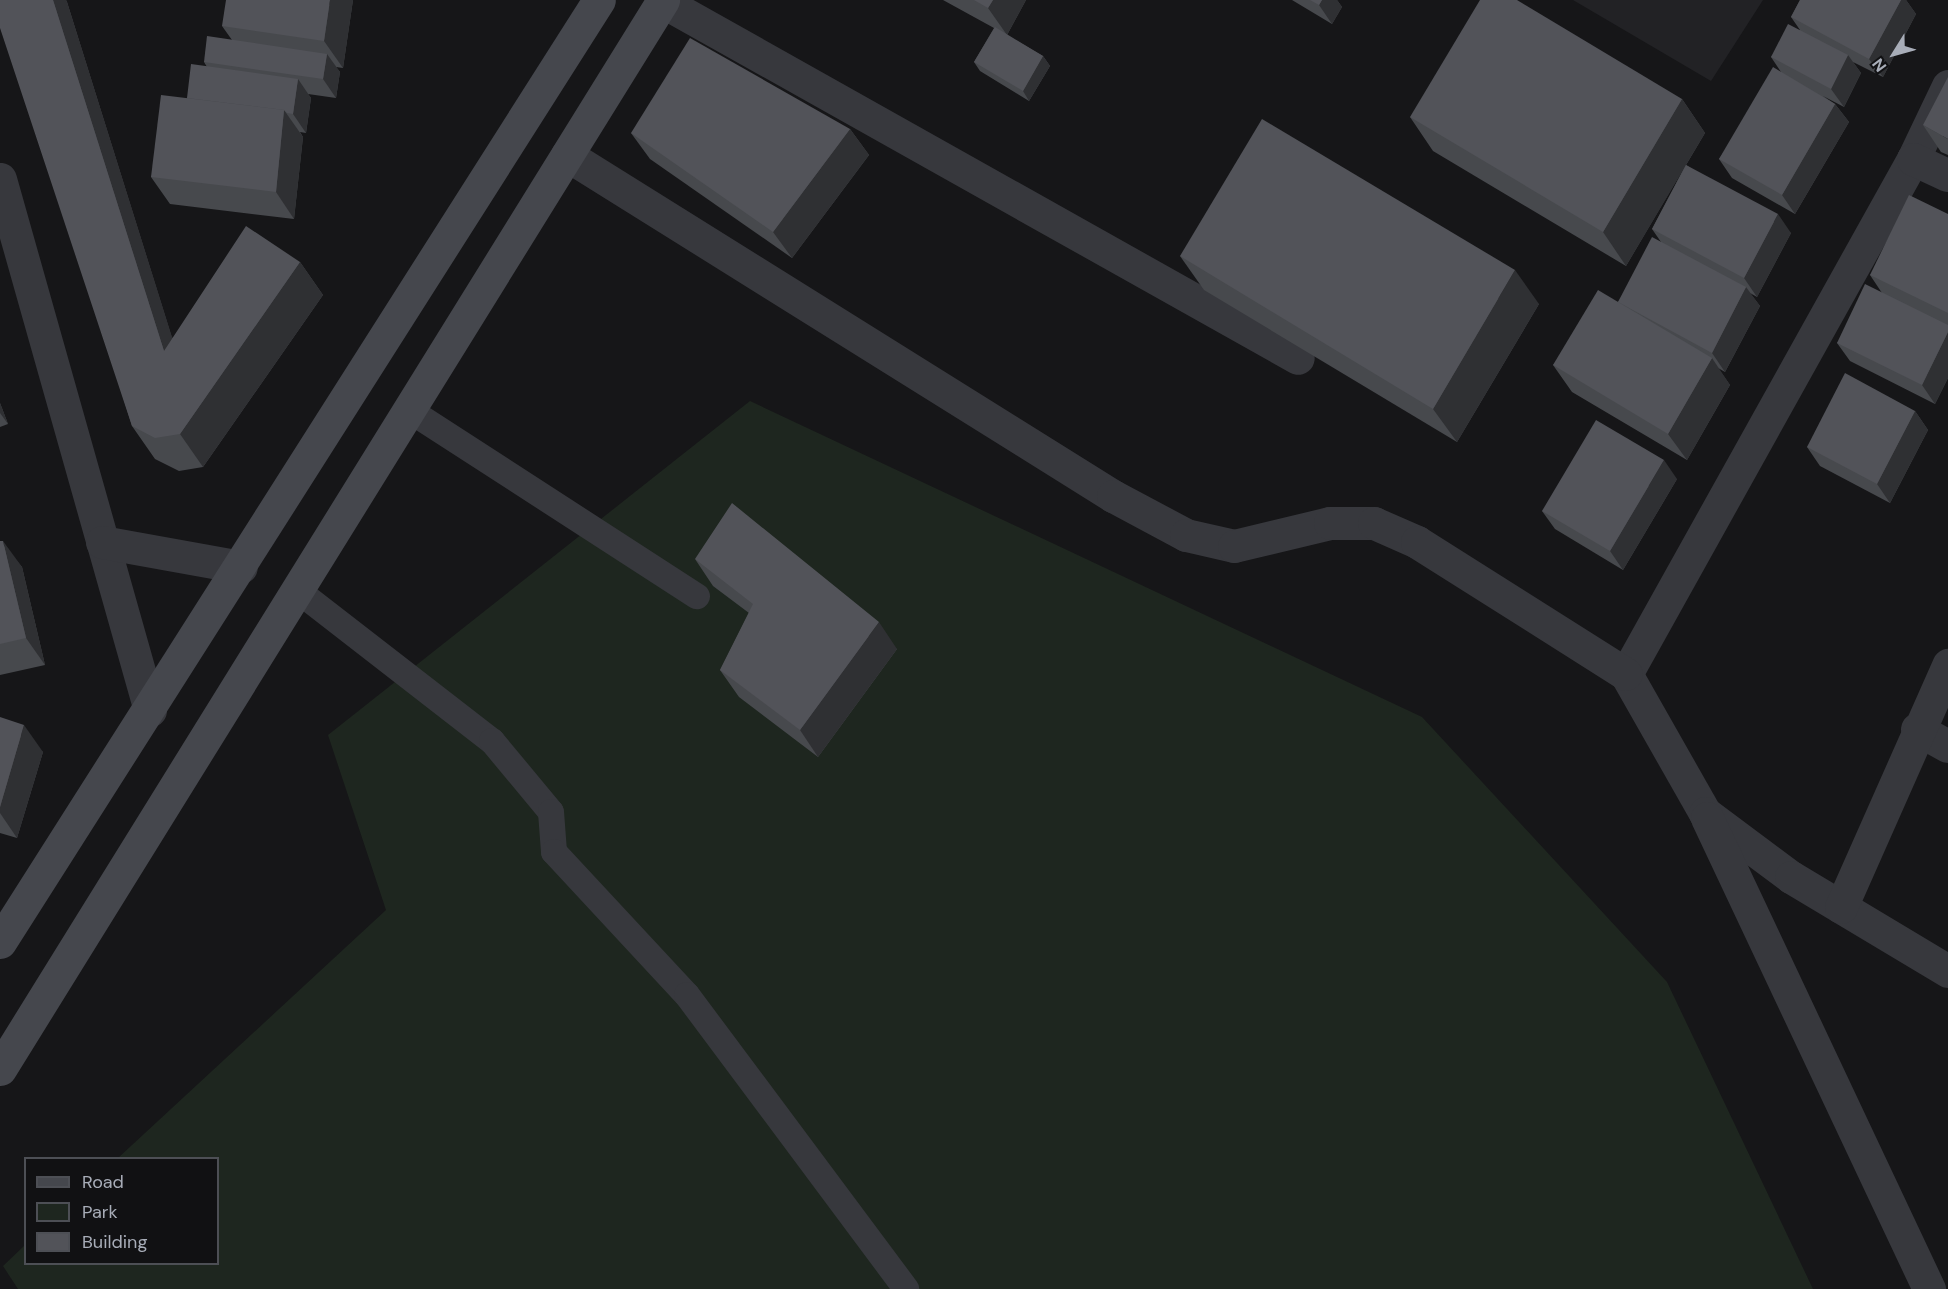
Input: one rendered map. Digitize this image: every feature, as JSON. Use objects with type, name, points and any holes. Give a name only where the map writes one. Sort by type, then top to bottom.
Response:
[{"type":"main road","points":[[0,942],[241,567],[599,0]]},
{"type":"main road","points":[[0,1068],[662,1]]},
{"type":"street","points":[[662,1],[1298,358]]},
{"type":"street","points":[[1626,674],[1913,159],[1948,86]]},
{"type":"street","points":[[567,155],[1113,496],[1186,535],[1234,546],[1330,523],[1374,523],[1417,542],[1626,674],[1705,813],[1929,1289]]},
{"type":"street","points":[[1913,159],[1948,175]]},
{"type":"street","points":[[0,178],[13,283],[102,542],[150,710]]},
{"type":"street","points":[[102,542],[241,567]]},
{"type":"street","points":[[1840,907],[1917,729],[1948,665]]},
{"type":"street","points":[[1917,729],[1948,746]]},
{"type":"street","points":[[1705,813],[1840,907],[1948,971]]},
{"type":"lane","points":[[409,410],[697,596]]},
{"type":"lane","points":[[297,590],[492,741],[551,812],[554,852],[687,995],[906,1289]]},
{"type":"shaded area","points":[[1573,0],[1763,0],[1711,81]]},
{"type":"green space","points":[[750,401],[1422,717],[1667,982],[1813,1289],[18,1289],[3,1266],[24,1246],[24,1265],[219,1265],[219,1157],[119,1157],[386,910],[328,735]]},
{"type":"building","points":[[0,0],[53,0],[164,351],[246,226],[300,262],[180,434],[155,438],[132,426],[0,28]]},
{"type":"building","points":[[226,0],[330,0],[324,41],[222,26]]},
{"type":"building","points":[[974,0],[993,0],[988,8]]},
{"type":"building","points":[[1310,0],[1322,0],[1319,5]]},
{"type":"building","points":[[1480,0],[1517,0],[1682,99],[1603,232],[1410,117]]},
{"type":"building","points":[[1800,0],[1901,0],[1869,59],[1791,17]]},
{"type":"building","points":[[1788,24],[1848,55],[1831,89],[1771,57]]},
{"type":"building","points":[[995,27],[1043,56],[1023,91],[974,62]]},
{"type":"building","points":[[207,36],[327,54],[323,79],[204,62]]},
{"type":"building","points":[[690,38],[850,129],[773,232],[631,133]]},
{"type":"building","points":[[191,64],[298,79],[293,114],[284,110],[187,98]]},
{"type":"building","points":[[1773,67],[1835,104],[1782,195],[1719,159]]},
{"type":"building","points":[[1948,77],[1948,139],[1923,125]]},
{"type":"building","points":[[161,95],[284,110],[276,192],[151,177]]},
{"type":"building","points":[[1262,119],[1515,270],[1433,409],[1180,256]]},
{"type":"building","points":[[1686,165],[1778,214],[1744,278],[1652,229]]},
{"type":"building","points":[[1909,195],[1948,214],[1948,313],[1870,275]]},
{"type":"building","points":[[1652,237],[1746,287],[1712,353],[1618,302]]},
{"type":"building","points":[[1865,284],[1948,325],[1948,332],[1922,385],[1837,343]]},
{"type":"building","points":[[1598,290],[1712,358],[1668,434],[1553,365]]},
{"type":"building","points":[[1845,373],[1915,411],[1877,484],[1807,447]]},
{"type":"building","points":[[1596,420],[1664,460],[1610,551],[1542,511]]},
{"type":"building","points":[[732,503],[879,622],[800,730],[720,670],[753,604],[695,559]]},
{"type":"building","points":[[0,541],[3,541],[26,638],[0,644]]},
{"type":"building","points":[[0,717],[24,725],[0,807]]}]
